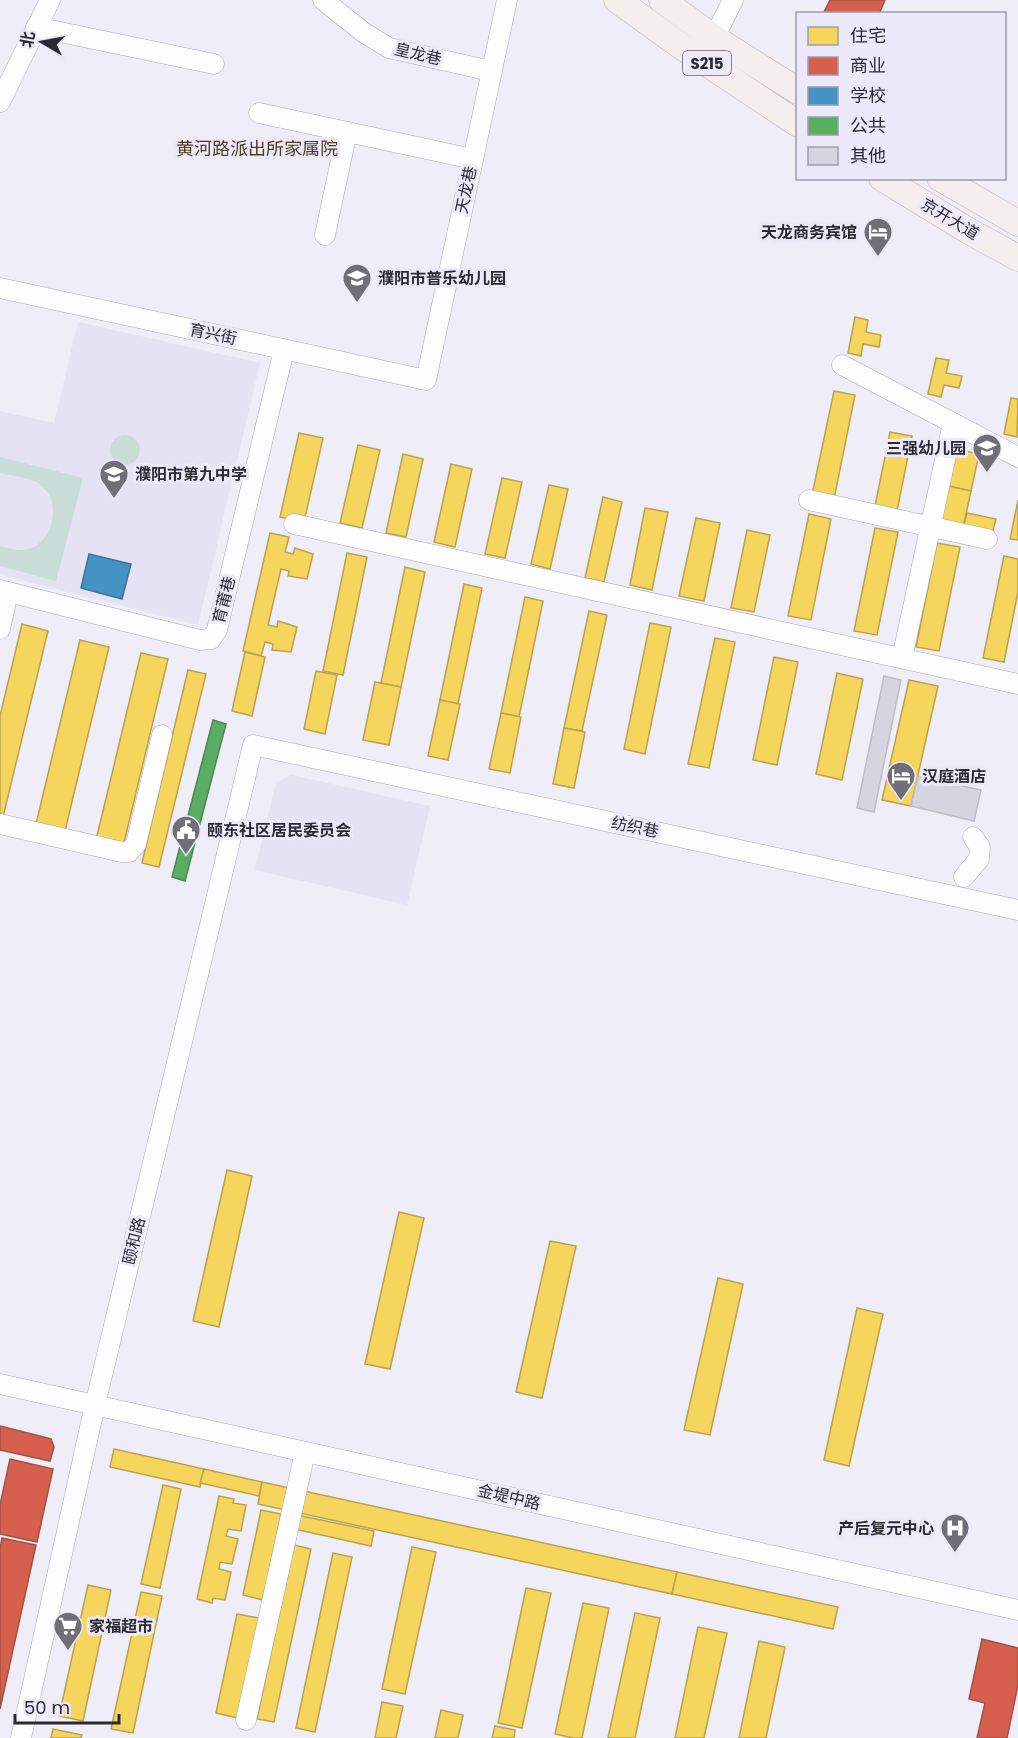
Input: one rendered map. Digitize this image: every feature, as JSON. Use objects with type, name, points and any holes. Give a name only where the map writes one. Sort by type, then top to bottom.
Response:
[{"type":"main road","name":"S215","points":[[617,0],[796,123]]},
{"type":"main road","name":"S215","points":[[662,0],[714,38],[796,90]]},
{"type":"main road","name":"京开大道","points":[[885,180],[1018,258]]},
{"type":"main road","name":"京开大道","points":[[943,180],[1018,224]]},
{"type":"street","points":[[0,102],[50,0]]},
{"type":"street","name":"皇龙巷","points":[[322,0],[363,32],[389,48],[491,71]]},
{"type":"street","name":"天龙巷","points":[[426,380],[507,0]]},
{"type":"street","points":[[714,38],[733,0]]},
{"type":"street","points":[[36,27],[214,64]]},
{"type":"street","points":[[259,112],[473,159]]},
{"type":"street","points":[[325,235],[347,132]]},
{"type":"street","name":"育兴街","points":[[0,288],[426,380]]},
{"type":"street","name":"育莆巷","points":[[4,591],[200,639],[211,639],[217,630],[284,350]]},
{"type":"street","points":[[842,365],[1018,457]]},
{"type":"street","points":[[902,658],[953,423]]},
{"type":"street","points":[[808,500],[987,539]]},
{"type":"street","points":[[294,524],[1018,684]]},
{"type":"street","points":[[0,629],[4,591]]},
{"type":"street","points":[[0,824],[129,852],[136,844],[162,735]]},
{"type":"street","name":"纺织巷","points":[[253,745],[1018,910]]},
{"type":"street","name":"颐和路","points":[[21,1738],[95,1405],[253,745]]},
{"type":"street","points":[[964,877],[979,859],[980,847],[973,837]]},
{"type":"street","name":"金堤中路","points":[[0,1384],[1018,1610]]},
{"type":"street","points":[[246,1720],[305,1452]]},
{"type":"shaded area","name":"濮阳市第九中学","points":[[78,322],[260,363],[198,625],[0,575],[0,411],[54,423]]},
{"type":"shaded area","points":[[125,435],[131,436],[139,444],[139,456],[131,464],[125,465],[119,464],[111,456],[110,450],[111,444],[119,436]]},
{"type":"shaded area","points":[[0,457],[83,478],[56,581],[0,566],[0,546],[18,550],[30,549],[40,543],[52,523],[53,511],[46,490],[36,482],[0,473]]},
{"type":"shaded area","points":[[292,775],[430,806],[407,905],[255,870],[276,782]]},
{"type":"building: 住宅","points":[[855,317],[868,320],[866,332],[881,335],[879,347],[863,344],[861,356],[848,353]]},
{"type":"building: 住宅","points":[[936,358],[949,360],[946,373],[962,376],[959,388],[944,385],[941,397],[928,394]]},
{"type":"building: 住宅","points":[[834,391],[855,395],[834,499],[812,495]]},
{"type":"building: 住宅","points":[[1011,398],[1018,399],[1017,437],[1004,434]]},
{"type":"building: 住宅","points":[[890,432],[912,436],[897,511],[875,506]]},
{"type":"building: 住宅","points":[[299,433],[323,438],[304,522],[280,517]]},
{"type":"building: 住宅","points":[[358,445],[380,450],[362,528],[340,523]]},
{"type":"building: 住宅","points":[[956,449],[979,454],[971,491],[948,486]]},
{"type":"building: 住宅","points":[[403,454],[423,459],[406,537],[386,533]]},
{"type":"building: 住宅","points":[[451,464],[472,469],[455,547],[434,542]]},
{"type":"building: 住宅","points":[[502,478],[522,482],[505,558],[485,554]]},
{"type":"building: 住宅","points":[[549,485],[568,489],[550,569],[531,564]]},
{"type":"building: 住宅","points":[[948,486],[971,491],[963,528],[941,523]]},
{"type":"building: 住宅","points":[[603,497],[622,502],[604,582],[585,578]]},
{"type":"building: 住宅","points":[[1018,500],[1018,540],[1010,539]]},
{"type":"building: 住宅","points":[[645,508],[668,512],[652,590],[630,585]]},
{"type":"building: 住宅","points":[[967,513],[996,519],[992,534],[963,528]]},
{"type":"building: 住宅","points":[[809,514],[831,519],[811,620],[788,616]]},
{"type":"building: 住宅","points":[[696,518],[720,523],[704,601],[679,596]]},
{"type":"building: 住宅","points":[[875,528],[898,532],[877,635],[854,631]]},
{"type":"building: 住宅","points":[[747,530],[770,535],[754,612],[731,608]]},
{"type":"building: 住宅","points":[[270,533],[289,537],[285,552],[293,554],[295,548],[313,554],[307,579],[288,576],[289,571],[281,569],[268,625],[277,627],[278,621],[297,627],[291,652],[272,650],[273,644],[265,642],[261,656],[243,651]]},
{"type":"building: 住宅","points":[[937,543],[960,547],[939,651],[916,647]]},
{"type":"building: 住宅","points":[[347,553],[367,557],[343,675],[323,671]]},
{"type":"building: 住宅","points":[[1004,556],[1018,559],[1018,592],[1004,662],[983,658]]},
{"type":"building: 住宅","points":[[405,567],[425,572],[401,687],[381,683]]},
{"type":"building: 住宅","points":[[464,584],[482,588],[458,704],[440,700]]},
{"type":"building: 住宅","points":[[525,597],[543,601],[519,717],[501,713]]},
{"type":"building: 住宅","points":[[589,611],[607,615],[582,731],[564,728]]},
{"type":"building: 住宅","points":[[650,623],[671,627],[645,754],[624,749]]},
{"type":"building: 住宅","points":[[22,624],[48,631],[3,817],[0,816],[0,716]]},
{"type":"building: 住宅","points":[[715,638],[735,642],[709,768],[688,764]]},
{"type":"building: 住宅","points":[[80,640],[109,647],[65,831],[36,824]]},
{"type":"building: 住宅","points":[[245,652],[265,657],[252,716],[232,711]]},
{"type":"building: 住宅","points":[[141,653],[168,659],[123,847],[96,840]]},
{"type":"building: 住宅","points":[[774,657],[798,662],[777,765],[753,760]]},
{"type":"building: 住宅","points":[[188,670],[206,674],[159,867],[142,863]]},
{"type":"building: 住宅","points":[[316,671],[337,675],[325,734],[304,729]]},
{"type":"building: 住宅","points":[[837,673],[863,679],[842,780],[816,774]]},
{"type":"building: 住宅","points":[[909,680],[938,686],[911,806],[882,800]]},
{"type":"building: 住宅","points":[[375,682],[401,687],[389,745],[363,740]]},
{"type":"building: 住宅","points":[[440,700],[460,704],[448,760],[428,756]]},
{"type":"building: 住宅","points":[[501,713],[521,717],[510,773],[489,769]]},
{"type":"building: 住宅","points":[[564,728],[585,732],[574,788],[553,784]]},
{"type":"building: 住宅","points":[[227,1170],[252,1176],[219,1327],[193,1321]]},
{"type":"building: 住宅","points":[[399,1212],[424,1218],[390,1369],[365,1364]]},
{"type":"building: 住宅","points":[[550,1241],[576,1246],[542,1398],[516,1392]]},
{"type":"building: 住宅","points":[[718,1278],[743,1284],[710,1435],[684,1430]]},
{"type":"building: 住宅","points":[[857,1308],[883,1314],[849,1466],[824,1460]]},
{"type":"building: 住宅","points":[[114,1449],[204,1469],[200,1487],[110,1467]]},
{"type":"building: 住宅","points":[[204,1469],[262,1482],[259,1496],[200,1483]]},
{"type":"building: 住宅","points":[[262,1482],[677,1572],[672,1594],[258,1504]]},
{"type":"building: 住宅","points":[[163,1485],[181,1489],[160,1588],[141,1584]]},
{"type":"building: 住宅","points":[[219,1496],[234,1499],[233,1503],[246,1505],[241,1531],[228,1529],[226,1536],[238,1539],[232,1564],[220,1562],[219,1569],[231,1572],[225,1600],[213,1598],[212,1603],[197,1599]]},
{"type":"building: 住宅","points":[[261,1510],[281,1514],[263,1600],[243,1595]]},
{"type":"building: 住宅","points":[[297,1515],[374,1531],[371,1546],[294,1529]]},
{"type":"building: 住宅","points":[[294,1545],[311,1549],[274,1722],[257,1719]]},
{"type":"building: 住宅","points":[[412,1547],[436,1552],[405,1694],[382,1689]]},
{"type":"building: 住宅","points":[[333,1553],[352,1557],[315,1732],[296,1728]]},
{"type":"building: 住宅","points":[[677,1572],[838,1607],[833,1629],[672,1594]]},
{"type":"building: 住宅","points":[[88,1585],[111,1590],[83,1721],[59,1716]]},
{"type":"building: 住宅","points":[[526,1588],[551,1593],[522,1728],[498,1723]]},
{"type":"building: 住宅","points":[[141,1592],[162,1596],[133,1733],[111,1729]]},
{"type":"building: 住宅","points":[[583,1603],[609,1608],[582,1738],[573,1738],[555,1734]]},
{"type":"building: 住宅","points":[[635,1613],[660,1618],[635,1738],[608,1738]]},
{"type":"building: 住宅","points":[[237,1614],[259,1618],[238,1718],[216,1713]]},
{"type":"building: 住宅","points":[[698,1627],[727,1633],[704,1738],[675,1738]]},
{"type":"building: 住宅","points":[[759,1641],[785,1647],[766,1738],[739,1738]]},
{"type":"building: 住宅","points":[[382,1702],[403,1706],[396,1738],[375,1738]]},
{"type":"building: 住宅","points":[[441,1710],[463,1715],[458,1738],[435,1738]]},
{"type":"building: 住宅","points":[[495,1726],[515,1730],[514,1738],[492,1738]]},
{"type":"building: 住宅","points":[[53,1729],[82,1735],[81,1738],[51,1738]]},
{"type":"building: 商业","points":[[830,0],[885,0],[880,12],[824,12]]},
{"type":"building: 商业","points":[[0,1426],[51,1439],[54,1447],[50,1461],[0,1450]]},
{"type":"building: 商业","points":[[10,1459],[53,1469],[37,1542],[0,1534],[0,1505]]},
{"type":"building: 商业","points":[[2,1538],[36,1545],[0,1709],[0,1549]]},
{"type":"building: 商业","points":[[982,1639],[1018,1648],[1018,1685],[1007,1738],[977,1738],[985,1703],[969,1699]]},
{"type":"building: 学校","points":[[89,554],[131,564],[122,599],[81,588]]},
{"type":"building: 公共","points":[[213,720],[226,724],[185,881],[172,877]]},
{"type":"building: 其他","points":[[884,676],[901,680],[874,812],[857,808]]},
{"type":"building: 其他","points":[[918,776],[981,790],[974,821],[911,806]]},
{"type":"place","name":"天龙商务宾馆","points":[[878,258]]},
{"type":"place","name":"濮阳市普乐幼儿园","points":[[357,304]]},
{"type":"place","name":"三强幼儿园","points":[[987,474]]},
{"type":"place","name":"濮阳市第九中学","points":[[114,500]]},
{"type":"place","name":"汉庭酒店","points":[[901,802]]},
{"type":"place","name":"颐东社区居民委员会","points":[[186,856]]},
{"type":"place","name":"产后复元中心","points":[[955,1554]]},
{"type":"place","name":"家福超市","points":[[68,1652]]},
{"type":"district","name":"黄河路派出所家属院","points":[[257,148]]}]
